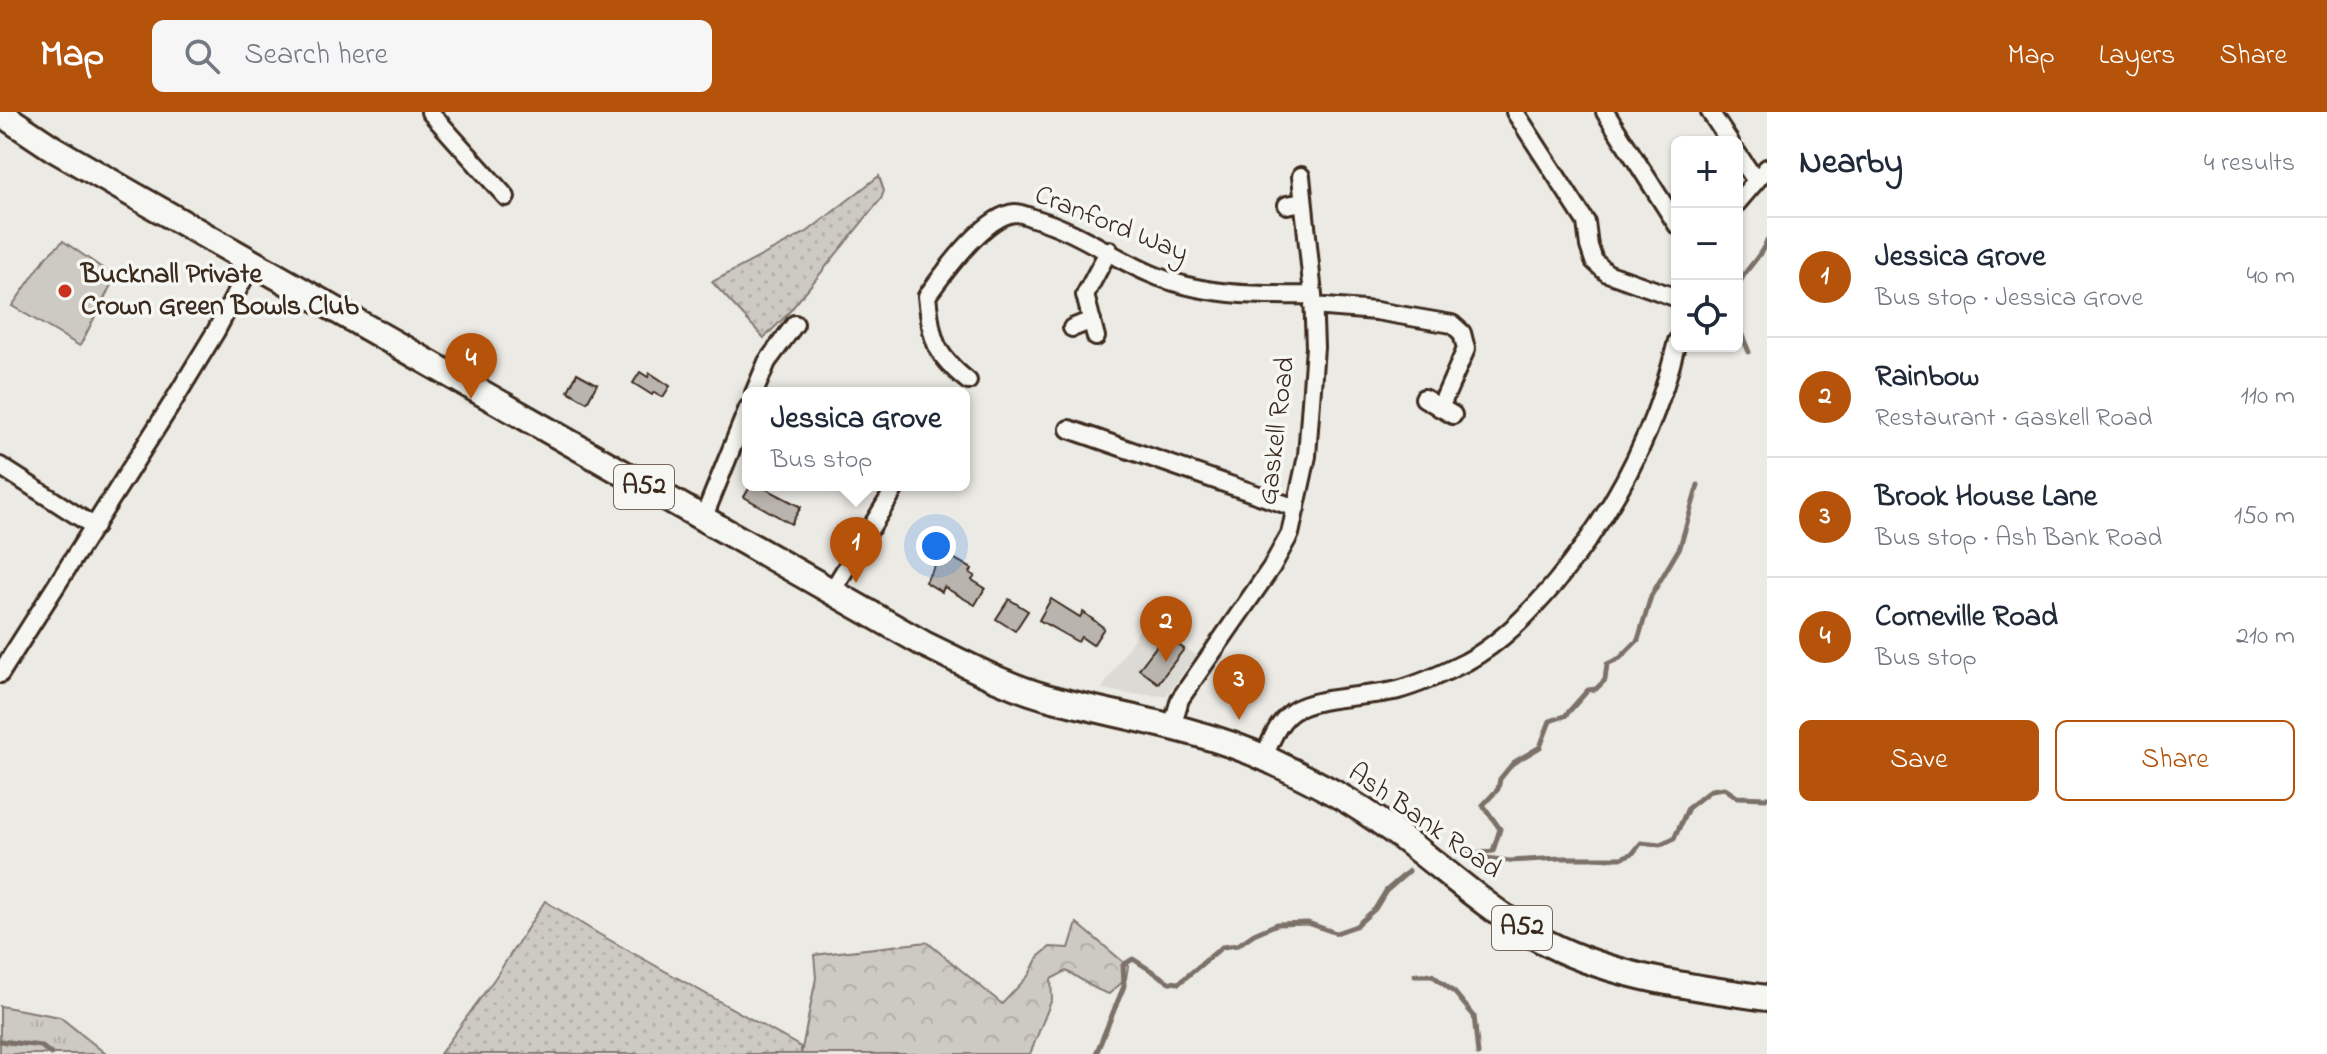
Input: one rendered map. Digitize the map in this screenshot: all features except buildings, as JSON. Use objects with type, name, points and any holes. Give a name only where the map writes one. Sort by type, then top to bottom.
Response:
[{"type":"highway","name":"A52","points":[[0,113],[54,149],[252,263],[832,591]]},
{"type":"highway","name":"Ash Bank Road","points":[[832,591],[924,644],[992,677],[1043,696],[1172,727],[1264,758],[1355,805],[1495,910],[1569,953],[1611,968],[1666,981],[1767,998]]},
{"type":"street","points":[[430,112],[506,197]]},
{"type":"street","points":[[1515,112],[1586,222],[1594,261],[1607,273],[1671,296]]},
{"type":"street","points":[[1605,112],[1671,216]]},
{"type":"street","points":[[1710,112],[1726,136]]},
{"type":"street","points":[[1743,158],[1761,174],[1743,196]]},
{"type":"street","name":"Gaskell Road","points":[[1172,727],[1180,699],[1271,568],[1290,534],[1308,443],[1315,347],[1313,300],[1295,204],[1301,176]]},
{"type":"street","name":"Cranford Way","points":[[968,381],[951,367],[936,347],[927,296],[953,261],[993,222],[1016,213],[1056,224],[1150,274],[1211,291],[1313,300],[1452,324],[1462,333],[1466,349],[1446,412],[1424,398]]},
{"type":"street","points":[[1072,328],[1094,329],[1085,295],[1109,250]]},
{"type":"street","points":[[3,663],[95,527],[216,331],[252,263]]},
{"type":"street","points":[[757,387],[767,362],[795,324]]},
{"type":"street","points":[[1264,758],[1281,724],[1298,708],[1400,689],[1465,663],[1494,644],[1538,603],[1606,516],[1633,468],[1652,428],[1674,352]]},
{"type":"street","points":[[703,519],[742,423]]},
{"type":"street","points":[[1069,429],[1296,508]]},
{"type":"street","points":[[0,466],[95,527]]},
{"type":"street","points":[[832,591],[893,491]]},
{"type":"shaded area","points":[[1145,621],[1196,655],[1166,696],[1102,689]]},
{"type":"green space","points":[[879,176],[884,191],[881,199],[785,317],[764,338],[712,282],[807,232]]},
{"type":"green space","name":"Bucknall Private Crown Green Bowls Club","points":[[63,241],[115,277],[80,346],[12,306],[47,256]]},
{"type":"green space","points":[[545,901],[801,1047],[801,1054],[440,1054]]},
{"type":"green space","points":[[1077,923],[1128,966],[1126,979],[1109,994],[1066,971],[1051,979],[1052,999],[1030,1054],[801,1054],[816,978],[814,955],[927,942],[1002,1004],[1029,975],[1038,957],[1050,947],[1069,948]]},
{"type":"green space","points":[[0,1006],[60,1017],[106,1054],[0,1054]]},
{"type":"waterway","points":[[1741,280],[1767,240]]},
{"type":"waterway","points":[[1743,338],[1749,352]]},
{"type":"waterway","points":[[1463,854],[1493,851],[1500,829],[1483,805],[1498,789],[1500,779],[1513,763],[1540,747],[1550,721],[1565,716],[1588,690],[1596,689],[1605,680],[1607,664],[1620,658],[1638,640],[1651,596],[1680,547],[1698,485]]},
{"type":"waterway","points":[[1472,856],[1509,861],[1621,858],[1633,853],[1641,843],[1660,845],[1674,839],[1688,808],[1711,790],[1724,788],[1737,797],[1767,798]]},
{"type":"waterway","points":[[1096,1054],[1124,986],[1123,965],[1133,959],[1169,982],[1179,983],[1222,947],[1238,945],[1277,924],[1308,923],[1336,933],[1356,926],[1375,909],[1386,891],[1409,871]]},
{"type":"waterway","points":[[1415,975],[1432,975],[1455,993],[1474,1016],[1478,1054]]},
{"type":"waterway","points":[[0,1041],[41,1046],[51,1054]]},
{"type":"place","name":"Bucknall Private Crown Green Bowls Club","points":[[65,291]]},
{"type":"place","name":"Corneville Road","points":[[471,399]]},
{"type":"place","name":"Jessica Grove","points":[[856,583]]},
{"type":"place","name":"Rainbow","points":[[1166,662]]},
{"type":"place","name":"Brook House Lane","points":[[1239,720]]}]
